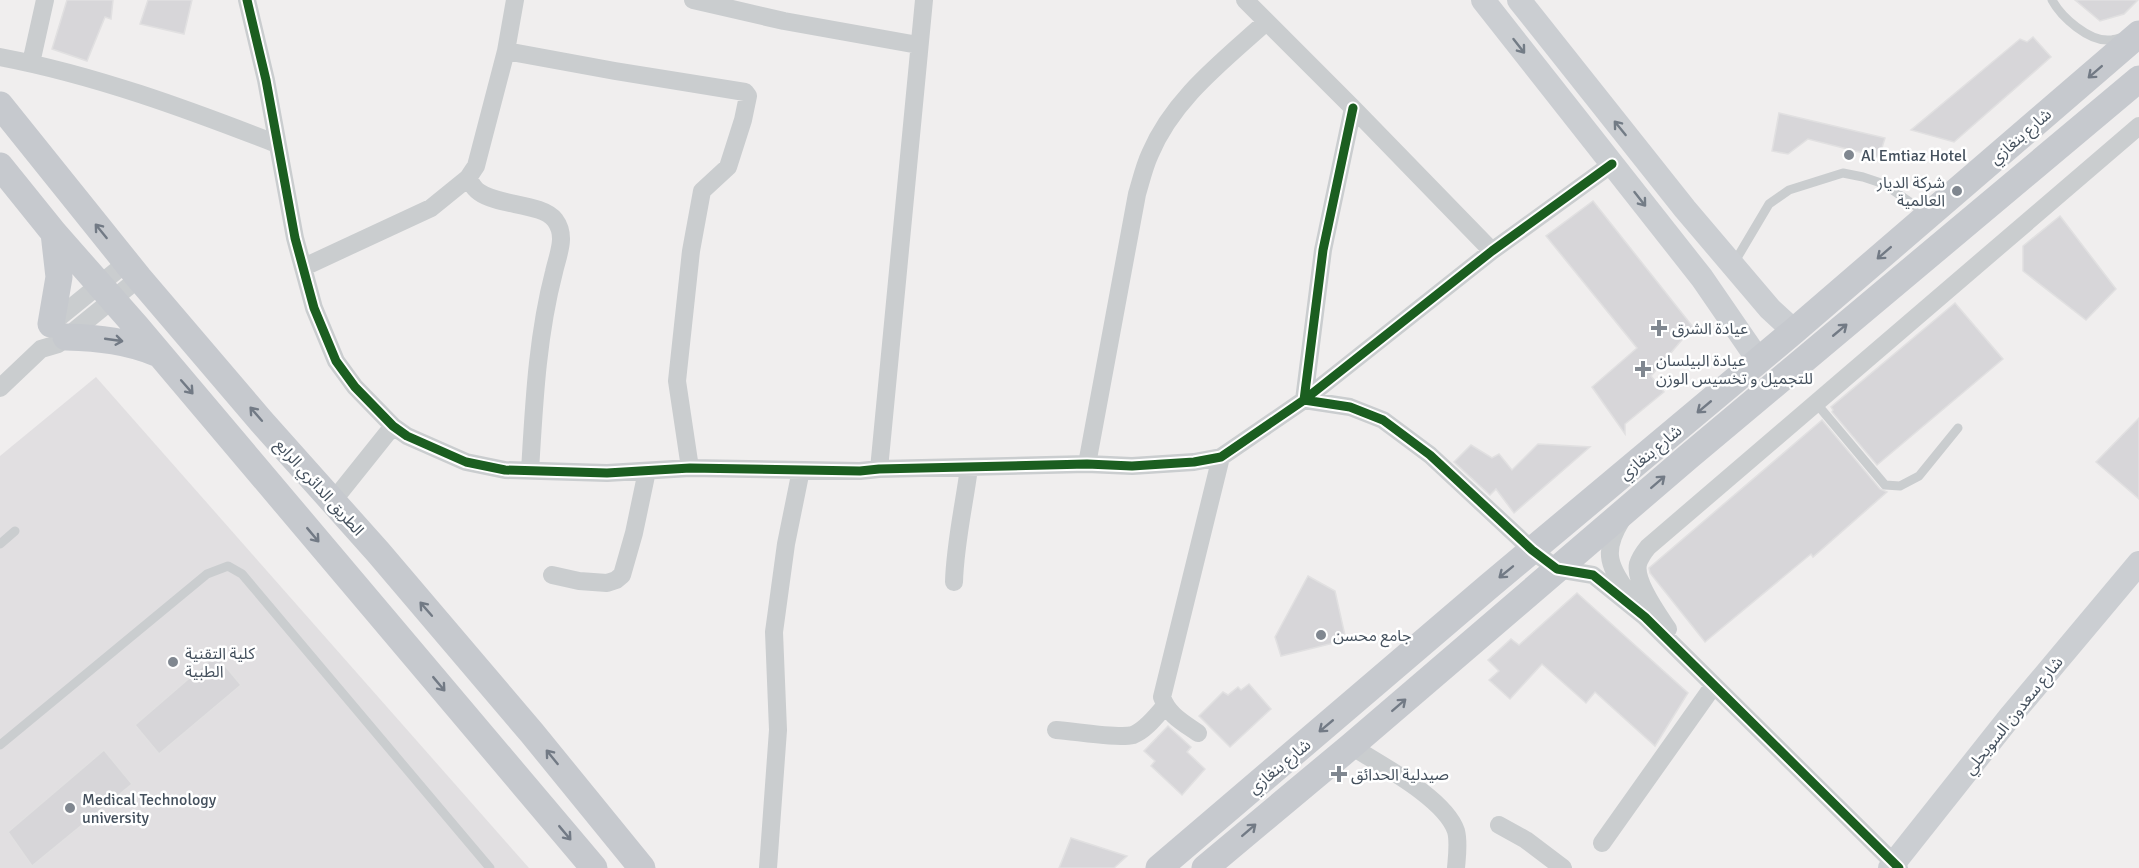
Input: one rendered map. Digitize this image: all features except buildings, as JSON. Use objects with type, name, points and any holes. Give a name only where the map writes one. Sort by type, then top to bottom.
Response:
[{"type":"main road","points":[[1483,0],[1717,300],[1759,361]]},
{"type":"main road","points":[[1519,0],[1685,209],[1770,309],[1794,331]]},
{"type":"main road","name":"شارع بنغازي","points":[[1159,868],[1532,550],[1759,361],[2139,33]]},
{"type":"main road","name":"شارع بنغازي","points":[[1205,868],[2139,79]]},
{"type":"main road","name":"الطريق الدائري الرابع","points":[[0,105],[133,270],[378,552],[532,733],[642,868]]},
{"type":"main road","points":[[0,166],[54,233],[594,868]]},
{"type":"main road","points":[[54,233],[59,277],[59,330],[142,346],[159,354]]},
{"type":"main road","points":[[1717,300],[1738,271]]},
{"type":"main road","name":"شارع سعدون السويحلي","points":[[1894,866],[2009,718],[2139,563]]},
{"type":"street","points":[[31,63],[45,0]]},
{"type":"street","points":[[247,0],[266,80],[295,238],[314,309],[336,361],[355,387],[393,426],[407,436],[466,462],[505,470],[607,473],[690,468],[860,471],[1087,464],[1132,466],[1194,462],[1221,457],[1304,400],[1492,251],[1612,165]]},
{"type":"street","points":[[304,267],[430,208],[468,178],[476,166],[506,51],[515,0]]},
{"type":"street","points":[[693,0],[784,21],[918,45]]},
{"type":"street","points":[[879,469],[924,0]]},
{"type":"street","points":[[1245,0],[1492,251]]},
{"type":"street","points":[[1087,464],[1137,194],[1150,154],[1177,107],[1200,81],[1266,22]]},
{"type":"street","points":[[506,51],[745,92],[747,96],[743,120],[728,167],[702,191],[691,251],[677,381],[690,468]]},
{"type":"street","points":[[0,57],[31,63],[188,109],[277,144]]},
{"type":"street","points":[[1304,400],[1323,250],[1353,108]]},
{"type":"street","points":[[1695,667],[1656,612],[1644,589],[1638,572],[1638,563],[1648,547],[2139,126]]},
{"type":"street","points":[[468,178],[477,191],[489,198],[533,208],[553,217],[561,229],[562,239],[550,288],[541,343],[534,402],[530,471]]},
{"type":"street","points":[[0,388],[59,330],[133,270]]},
{"type":"street","points":[[1304,400],[1350,407],[1383,420],[1430,455],[1532,550],[1557,569],[1593,575],[1645,616],[1894,866]]},
{"type":"street","points":[[332,500],[393,426]]},
{"type":"street","points":[[1198,733],[1172,714],[1165,706],[1162,697],[1221,457]]},
{"type":"street","points":[[954,582],[955,557],[969,468]]},
{"type":"street","points":[[768,868],[778,730],[774,632],[786,544],[801,470]]},
{"type":"street","points":[[552,575],[607,584],[622,574],[634,533],[647,471]]},
{"type":"street","points":[[1631,506],[1614,533],[1609,546],[1609,561],[1618,579],[1645,616]]},
{"type":"street","points":[[1602,843],[1714,685]]},
{"type":"street","points":[[1056,730],[1120,736],[1133,734],[1146,726],[1165,706]]},
{"type":"street","points":[[1351,746],[1433,800],[1449,818],[1458,845],[1456,868]]},
{"type":"street","points":[[1499,825],[1526,840],[1563,868]]},
{"type":"lane","points":[[2052,0],[2058,12],[2094,37],[2108,41],[2139,33]]},
{"type":"lane","points":[[1738,271],[1769,204],[1789,190],[1843,173],[1884,184],[1929,214]]},
{"type":"lane","points":[[1816,403],[1885,485],[1900,486],[1919,476],[1958,428]]},
{"type":"lane","points":[[0,544],[15,531]]},
{"type":"lane","points":[[0,745],[207,574],[228,566],[242,574],[490,868]]},
{"type":"shaded area","name":"كلية التقنية الطبية","points":[[96,377],[529,868],[0,868],[0,456]]},
{"type":"cycle path","points":[[247,0],[266,80],[295,238],[314,308],[336,361],[355,387],[393,426],[407,436],[466,462],[505,470],[607,473],[690,468],[860,471],[1087,464],[1132,466],[1194,462],[1221,457],[1304,400],[1492,251],[1612,164]]},
{"type":"cycle path","points":[[1353,108],[1323,250],[1304,400],[1350,407],[1383,420],[1430,455],[1532,550],[1557,569],[1593,575],[1645,617],[1899,868]]},
{"type":"place","name":"Al Emtiaz Hotel","points":[[1849,155]]},
{"type":"place","name":"شركة الديار العالمية","points":[[1957,191]]},
{"type":"place","name":"عيادة الشرق","points":[[1659,328]]},
{"type":"place","name":"عيادة البيلسان للتجميل و تخسيس الوزن","points":[[1643,369]]},
{"type":"place","name":"جامع محسن","points":[[1321,635]]},
{"type":"place","name":"كلية التقنية الطبية","points":[[173,662]]},
{"type":"place","name":"صيدلية الحدائق","points":[[1339,774]]},
{"type":"place","name":"Medical Technology university","points":[[70,808]]}]
